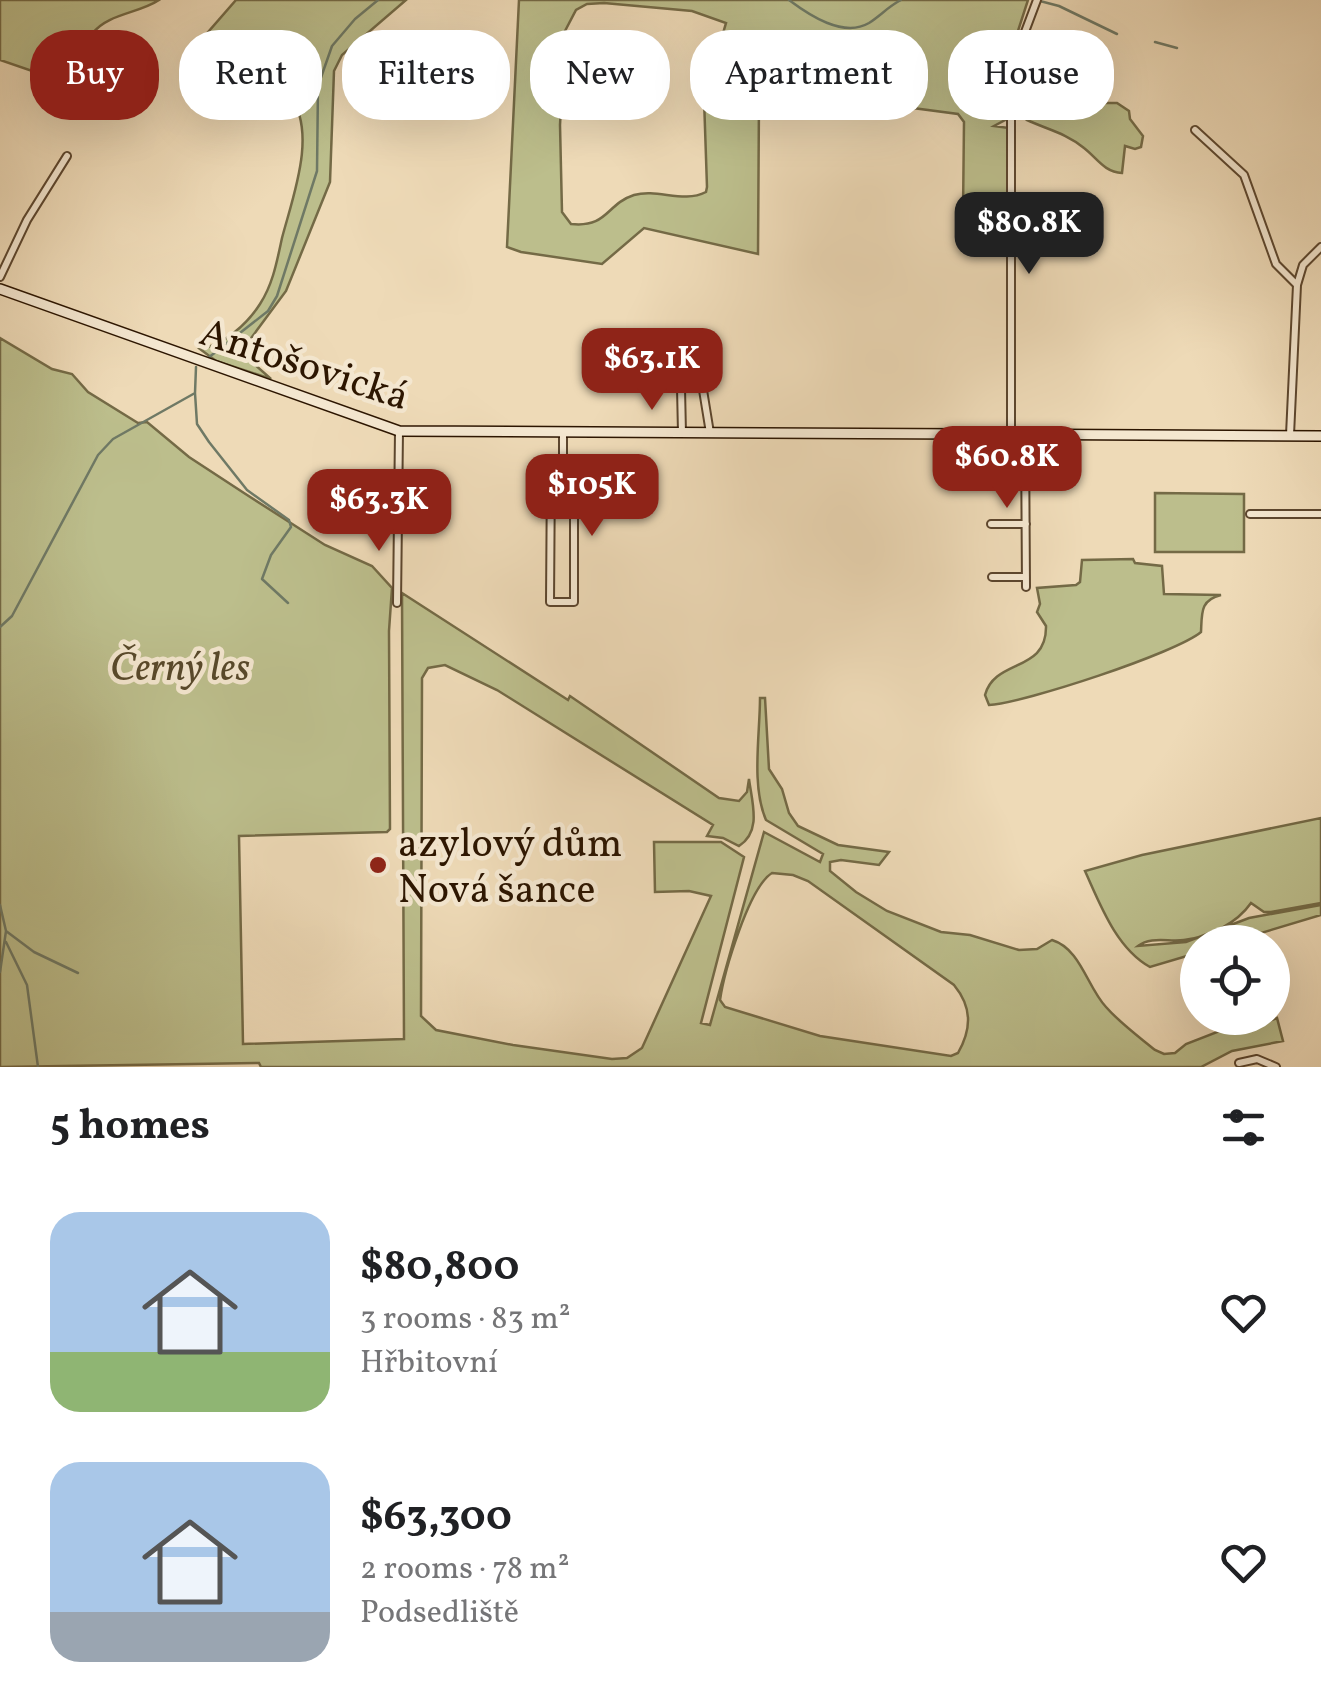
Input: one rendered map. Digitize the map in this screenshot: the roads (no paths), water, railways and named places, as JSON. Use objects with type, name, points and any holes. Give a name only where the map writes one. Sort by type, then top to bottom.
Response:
[{"type":"street","points":[[1011,434],[1011,78],[1037,0]]},
{"type":"street","points":[[1195,130],[1244,176],[1276,264],[1297,285]]},
{"type":"street","points":[[0,277],[27,220],[67,156]]},
{"type":"street","points":[[1290,436],[1297,285],[1303,265],[1321,248]]},
{"type":"street","name":"Antošovická","points":[[0,290],[399,431],[1321,436]]},
{"type":"street","points":[[682,433],[681,388],[686,381],[696,380],[702,390],[710,433]]},
{"type":"street","points":[[398,603],[399,431]]},
{"type":"street","points":[[563,432],[563,467]]},
{"type":"street","points":[[1025,434],[1026,587]]},
{"type":"street","points":[[563,467],[574,468],[574,602],[550,602],[551,468],[563,467]]},
{"type":"street","points":[[1250,514],[1321,514]]},
{"type":"street","points":[[991,524],[1026,524]]},
{"type":"street","points":[[992,577],[1026,577]]},
{"type":"street","points":[[1240,1063],[1258,1059],[1276,1067]]},
{"type":"waterway","points":[[208,358],[268,311],[277,296],[317,171],[318,86],[332,46],[378,0]]},
{"type":"waterway","points":[[789,0],[816,18],[848,28],[869,23],[901,0]]},
{"type":"waterway","points":[[1040,1],[1117,34]]},
{"type":"waterway","points":[[1155,42],[1177,48]]},
{"type":"waterway","points":[[0,627],[12,616],[98,455],[113,439],[195,393],[196,367]]},
{"type":"waterway","points":[[195,393],[197,424],[209,442],[247,490],[289,520],[291,527],[271,555],[262,579],[288,603]]},
{"type":"waterway","points":[[0,905],[6,931],[0,972]]},
{"type":"waterway","points":[[6,931],[34,952],[78,973]]},
{"type":"waterway","points":[[6,942],[27,985],[38,1067]]},
{"type":"place","name":"azylový dům Nová šance","points":[[378,865]]},
{"type":"park label","name":"Černý les","points":[[180,666]]}]
